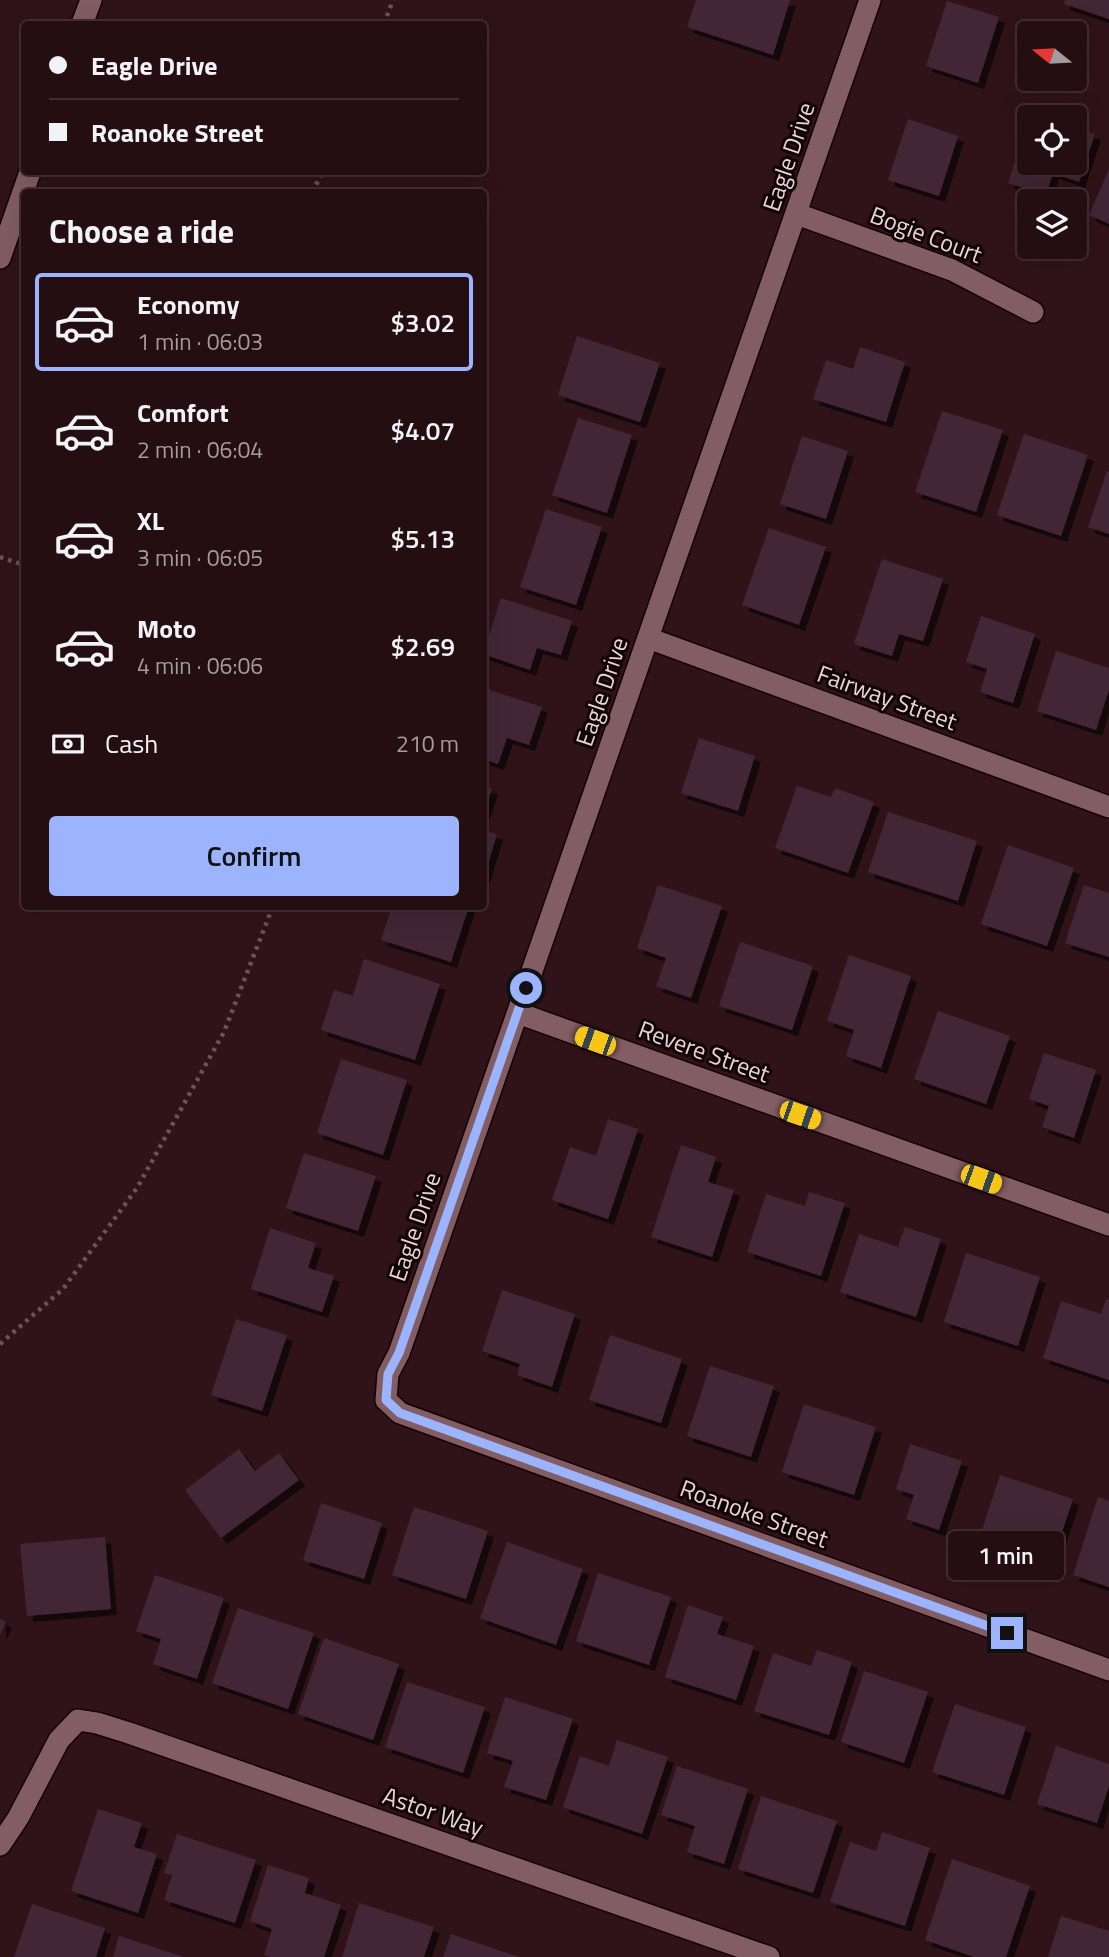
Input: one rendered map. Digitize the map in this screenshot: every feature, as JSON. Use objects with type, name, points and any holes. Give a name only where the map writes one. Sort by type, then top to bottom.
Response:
[{"type":"street","points":[[83,21],[91,0]]},
{"type":"street","name":"Eagle Drive","points":[[386,1400],[388,1374],[399,1353],[870,0]]},
{"type":"street","points":[[0,258],[21,198]]},
{"type":"street","name":"Bogie Court","points":[[797,214],[960,273],[1033,312]]},
{"type":"street","name":"Fairway Street","points":[[648,638],[1109,807]]},
{"type":"street","name":"Revere Street","points":[[518,1013],[1109,1225]]},
{"type":"street","name":"Roanoke Street","points":[[386,1400],[400,1413],[1109,1670]]},
{"type":"street","name":"Astor Way","points":[[0,1844],[18,1818],[59,1740],[78,1720],[129,1733],[769,1957]]},
{"type":"path","points":[[385,21],[393,0]]},
{"type":"path","points":[[0,557],[21,564]]},
{"type":"path","points":[[0,1344],[63,1289],[137,1188],[224,1032],[271,910]]},
{"type":"building","points":[[696,0],[790,0],[773,55],[687,27]]},
{"type":"building","points":[[1065,0],[1109,0],[1109,19],[1064,4]]},
{"type":"building","points":[[947,1],[999,17],[978,83],[926,66]]},
{"type":"building","points":[[908,119],[958,136],[939,196],[888,180]]},
{"type":"building","points":[[1087,132],[1095,134],[1087,158]]},
{"type":"building","points":[[1017,155],[1017,175],[1052,175],[1048,189],[1027,189],[1008,183]]},
{"type":"building","points":[[1109,169],[1109,224],[1089,215]]},
{"type":"building","points":[[1059,175],[1081,175],[1079,182]]},
{"type":"building","points":[[577,336],[660,363],[640,422],[558,395]]},
{"type":"building","points":[[860,347],[905,362],[886,422],[813,399],[826,360],[853,369]]},
{"type":"building","points":[[942,411],[1003,430],[976,512],[915,492]]},
{"type":"building","points":[[578,418],[632,435],[607,513],[552,495]]},
{"type":"building","points":[[1024,434],[1088,455],[1061,536],[997,515]]},
{"type":"building","points":[[802,436],[848,451],[826,519],[780,504]]},
{"type":"building","points":[[1107,471],[1109,472],[1109,534],[1088,527]]},
{"type":"building","points":[[546,509],[602,527],[576,605],[520,587]]},
{"type":"building","points":[[769,528],[826,547],[799,625],[742,605]]},
{"type":"building","points":[[882,559],[943,579],[923,641],[899,634],[892,656],[854,644]]},
{"type":"building","points":[[501,598],[572,621],[561,655],[537,648],[530,670],[487,655],[487,642]]},
{"type":"building","points":[[981,616],[1035,634],[1013,703],[980,692],[987,669],[966,662]]},
{"type":"building","points":[[1056,651],[1109,668],[1109,690],[1096,730],[1037,711]]},
{"type":"building","points":[[487,689],[542,707],[529,745],[507,738],[498,764],[487,760]]},
{"type":"building","points":[[699,738],[755,756],[738,811],[681,793]]},
{"type":"building","points":[[797,786],[831,797],[835,788],[874,802],[848,873],[775,848]]},
{"type":"building","points":[[487,787],[492,788],[487,804]]},
{"type":"building","points":[[888,812],[977,841],[958,901],[868,872]]},
{"type":"building","points":[[487,831],[497,834],[487,867]]},
{"type":"building","points":[[1008,845],[1074,868],[1047,946],[981,924]]},
{"type":"building","points":[[658,885],[722,906],[691,998],[656,986],[666,958],[637,948]]},
{"type":"building","points":[[1084,885],[1109,893],[1109,957],[1065,943]]},
{"type":"building","points":[[391,910],[468,910],[451,962],[381,940]]},
{"type":"building","points":[[740,942],[813,966],[792,1030],[719,1006]]},
{"type":"building","points":[[849,955],[911,976],[881,1068],[846,1056],[854,1030],[827,1021]]},
{"type":"building","points":[[364,959],[440,984],[415,1060],[321,1030],[334,990],[353,996]]},
{"type":"building","points":[[938,1011],[1010,1036],[986,1104],[914,1079]]},
{"type":"building","points":[[1044,1053],[1096,1070],[1074,1138],[1042,1127],[1049,1106],[1029,1099]]},
{"type":"building","points":[[341,1059],[407,1080],[383,1155],[317,1133]]},
{"type":"building","points":[[608,1119],[638,1129],[608,1219],[552,1200],[570,1147],[596,1156]]},
{"type":"building","points":[[681,1145],[716,1157],[708,1182],[734,1190],[712,1257],[651,1237]]},
{"type":"building","points":[[304,1153],[376,1176],[358,1231],[286,1208]]},
{"type":"building","points":[[809,1192],[845,1203],[821,1276],[747,1252],[766,1194],[805,1206]]},
{"type":"building","points":[[905,1227],[941,1239],[916,1317],[840,1292],[859,1234],[898,1247]]},
{"type":"building","points":[[270,1228],[316,1243],[308,1268],[334,1276],[322,1312],[251,1289]]},
{"type":"building","points":[[966,1253],[1040,1277],[1018,1346],[944,1322]]},
{"type":"building","points":[[502,1290],[575,1314],[552,1387],[517,1375],[520,1364],[482,1351]]},
{"type":"building","points":[[1106,1299],[1109,1300],[1109,1380],[1043,1358],[1061,1301],[1101,1314]]},
{"type":"building","points":[[236,1319],[287,1335],[262,1411],[211,1395]]},
{"type":"building","points":[[610,1335],[682,1359],[661,1423],[589,1400]]},
{"type":"building","points":[[710,1366],[774,1386],[751,1457],[687,1436]]},
{"type":"building","points":[[804,1404],[876,1427],[854,1495],[782,1472]]},
{"type":"building","points":[[910,1444],[962,1461],[939,1530],[906,1519],[914,1495],[896,1489]]},
{"type":"building","points":[[239,1449],[255,1471],[279,1453],[299,1480],[221,1538],[185,1490]]},
{"type":"building","points":[[1000,1475],[1073,1499],[1051,1566],[978,1542]]},
{"type":"building","points":[[1098,1497],[1109,1501],[1109,1587],[1073,1575]]},
{"type":"building","points":[[321,1503],[382,1523],[364,1579],[303,1560]]},
{"type":"building","points":[[414,1507],[488,1531],[466,1599],[392,1575]]},
{"type":"building","points":[[105,1537],[111,1609],[27,1616],[20,1544]]},
{"type":"building","points":[[507,1542],[583,1569],[556,1645],[480,1618]]},
{"type":"building","points":[[598,1573],[671,1597],[649,1665],[576,1641]]},
{"type":"building","points":[[155,1575],[224,1598],[197,1679],[153,1664],[161,1639],[136,1631]]},
{"type":"building","points":[[688,1605],[723,1617],[717,1634],[754,1646],[736,1700],[665,1677]]},
{"type":"building","points":[[238,1608],[314,1633],[288,1709],[212,1683]]},
{"type":"building","points":[[0,1619],[6,1622],[0,1635]]},
{"type":"building","points":[[324,1638],[399,1664],[373,1740],[298,1714]]},
{"type":"building","points":[[817,1650],[852,1662],[829,1735],[754,1711],[773,1653],[811,1666]]},
{"type":"building","points":[[864,1671],[928,1692],[904,1763],[841,1742]]},
{"type":"building","points":[[407,1682],[485,1707],[463,1773],[385,1747]]},
{"type":"building","points":[[505,1697],[573,1719],[546,1800],[504,1787],[513,1761],[487,1753]]},
{"type":"building","points":[[955,1704],[1026,1727],[1004,1795],[932,1772]]},
{"type":"building","points":[[617,1740],[668,1757],[642,1834],[563,1807],[580,1756],[609,1766]]},
{"type":"building","points":[[1056,1746],[1109,1764],[1109,1786],[1097,1823],[1037,1804]]},
{"type":"building","points":[[677,1766],[748,1789],[724,1864],[687,1852],[695,1826],[661,1815]]},
{"type":"building","points":[[761,1796],[837,1821],[813,1893],[738,1869]]},
{"type":"building","points":[[98,1809],[142,1823],[134,1847],[157,1854],[138,1913],[71,1891]]},
{"type":"building","points":[[882,1832],[930,1848],[905,1926],[830,1902],[850,1842],[876,1851]]},
{"type":"building","points":[[177,1834],[256,1860],[235,1923],[164,1900],[172,1875],[164,1873]]},
{"type":"building","points":[[952,1859],[1030,1886],[1006,1957],[974,1957],[925,1940]]},
{"type":"building","points":[[268,1865],[309,1878],[305,1893],[341,1905],[324,1957],[264,1955],[272,1929],[250,1921]]},
{"type":"building","points":[[359,1903],[434,1927],[424,1957],[342,1957]]},
{"type":"building","points":[[32,1904],[105,1928],[96,1957],[14,1957]]},
{"type":"building","points":[[1061,1916],[1109,1931],[1109,1957],[1048,1957]]},
{"type":"building","points":[[451,1934],[519,1957],[443,1957]]},
{"type":"building","points":[[119,1936],[181,1956],[181,1957],[113,1957]]},
{"type":"route","points":[[526,988],[399,1353],[388,1374],[385,1385],[386,1400],[400,1413],[1007,1633]]}]
